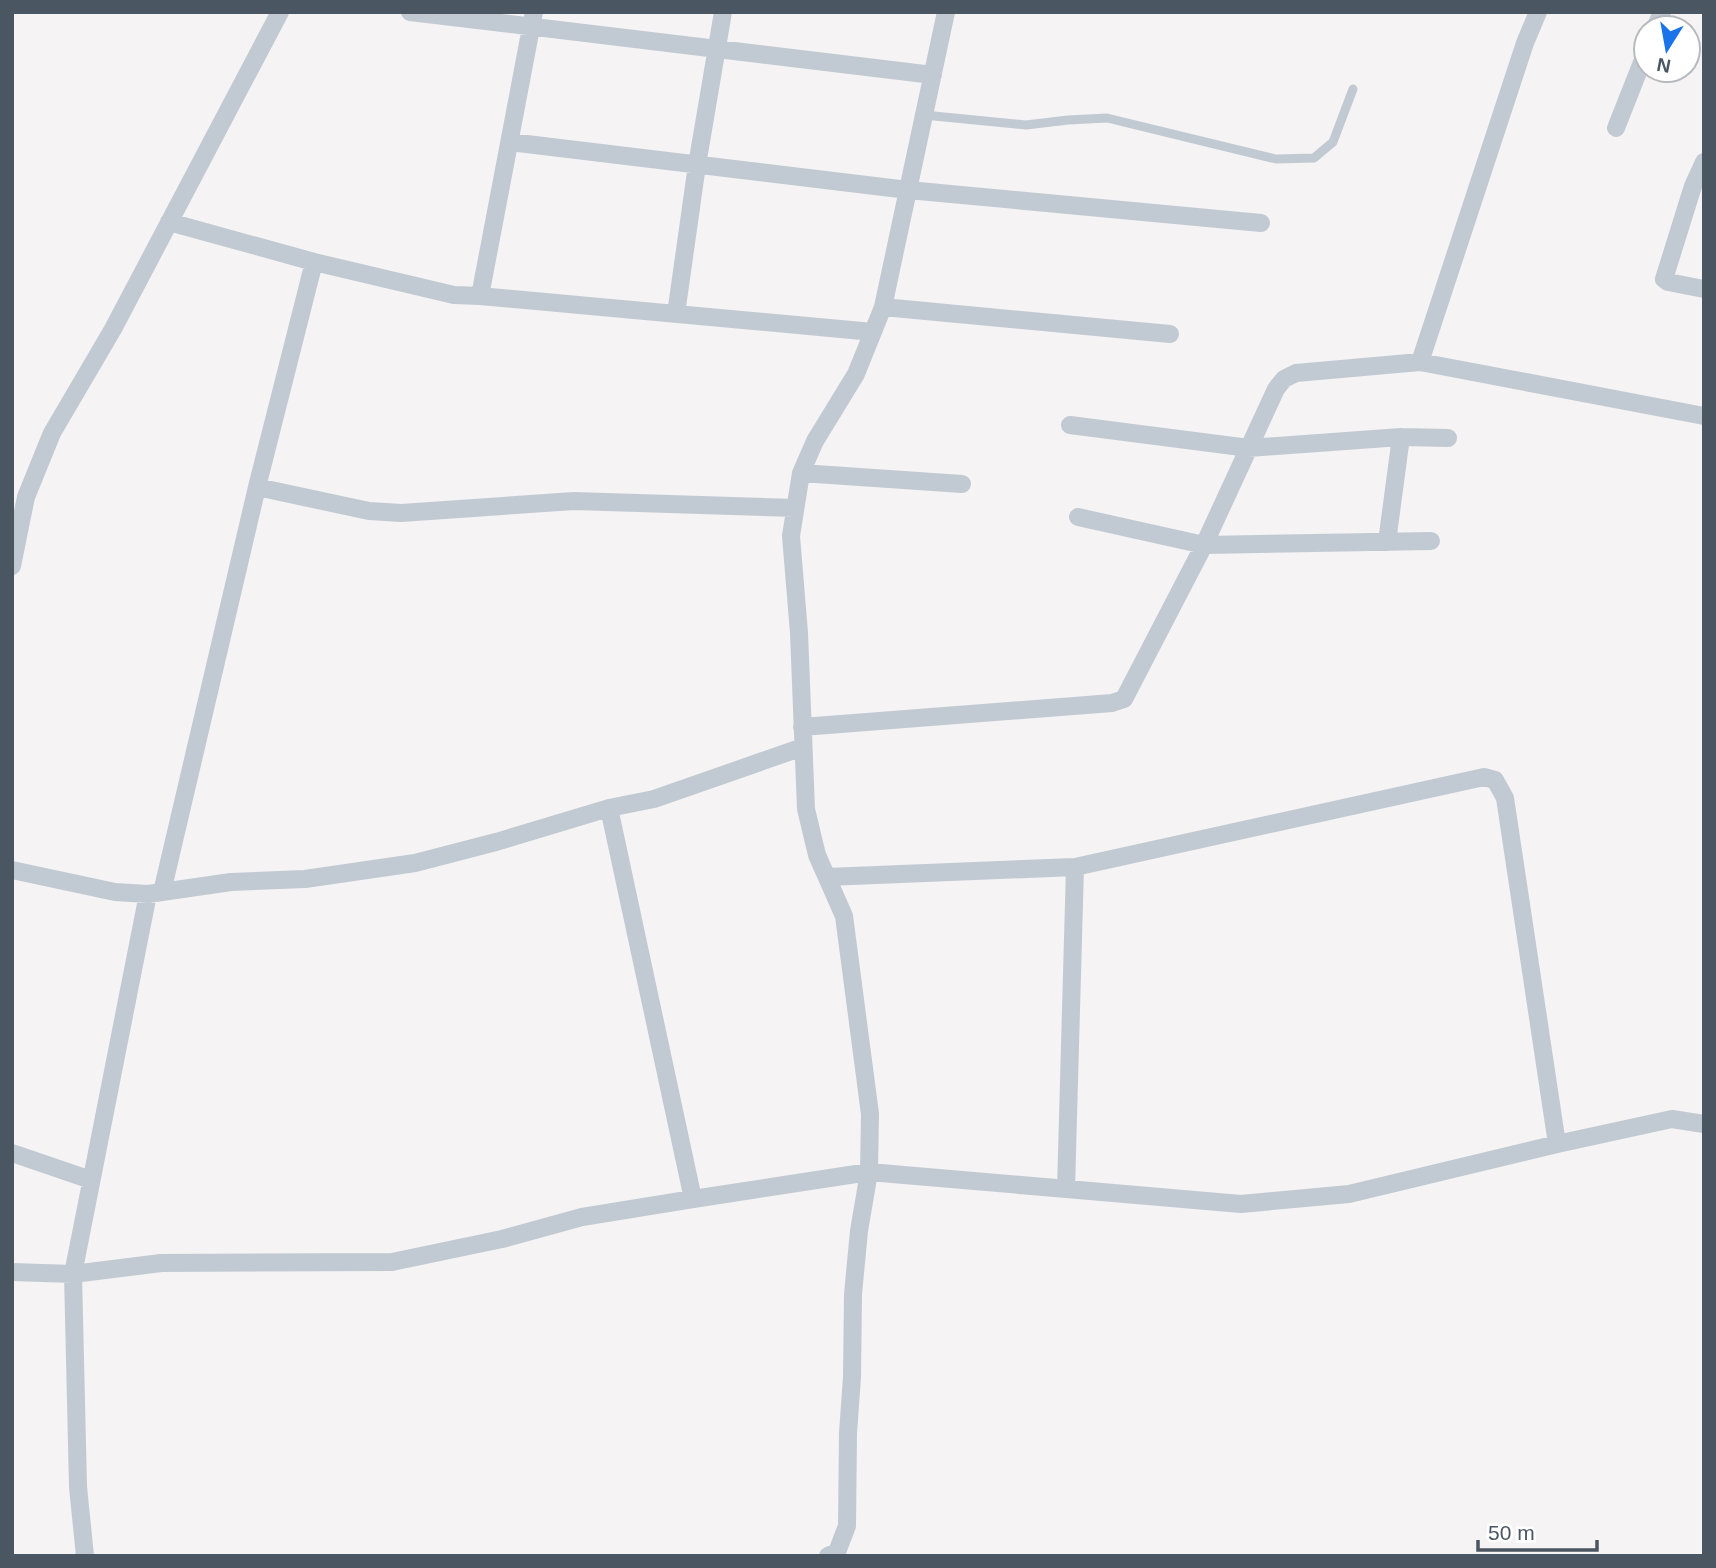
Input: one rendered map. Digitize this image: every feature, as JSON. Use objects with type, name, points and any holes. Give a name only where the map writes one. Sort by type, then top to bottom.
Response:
[{"type":"street","points":[[12,566],[26,498],[52,433],[113,329],[280,12]]},
{"type":"street","points":[[410,12],[533,19],[716,48],[933,75]]},
{"type":"street","points":[[676,314],[697,165],[723,12]]},
{"type":"street","points":[[828,1556],[837,1552],[847,1526],[853,1294],[859,1231],[869,1172],[870,1114],[844,916],[817,855],[806,809],[799,633],[791,536],[800,473],[815,441],[856,374],[883,307],[946,12]]},
{"type":"street","points":[[1420,362],[1525,43],[1538,12]]},
{"type":"street","points":[[480,296],[533,19]]},
{"type":"street","points":[[1616,128],[1633,84]]},
{"type":"street","points":[[510,142],[908,190],[1261,223]]},
{"type":"street","points":[[1704,162],[1693,186],[1664,279],[1704,289]]},
{"type":"street","points":[[169,222],[314,262],[454,295],[873,332]]},
{"type":"street","points":[[85,1556],[78,1487],[73,1274],[91,1180],[155,893],[314,262]]},
{"type":"street","points":[[883,307],[1171,334]]},
{"type":"street","points":[[802,727],[1112,703],[1124,699],[1204,545],[1276,389],[1284,379],[1296,373],[1420,362],[1704,416]]},
{"type":"street","points":[[1070,425],[1249,448],[1401,438],[1448,438]]},
{"type":"street","points":[[1387,542],[1401,438]]},
{"type":"street","points":[[800,473],[962,484]]},
{"type":"street","points":[[257,486],[369,511],[401,513],[574,501],[795,508]]},
{"type":"street","points":[[1078,517],[1204,545],[1431,541]]},
{"type":"street","points":[[12,870],[115,892],[155,893],[231,883],[304,878],[415,863],[609,808],[654,799],[803,747]]},
{"type":"street","points":[[827,877],[1075,867],[1484,777],[1495,780],[1505,798],[1557,1144]]},
{"type":"street","points":[[609,808],[693,1199]]},
{"type":"street","points":[[1066,1189],[1075,867]]},
{"type":"street","points":[[12,1272],[73,1274],[161,1263],[392,1262],[502,1239],[582,1217],[869,1172],[1241,1204],[1349,1194],[1672,1119],[1704,1124]]},
{"type":"street","points":[[12,1153],[91,1180]]},
{"type":"lane","points":[[924,115],[1026,125],[1107,118],[1276,159],[1314,158],[1334,142],[1353,89]]}]
